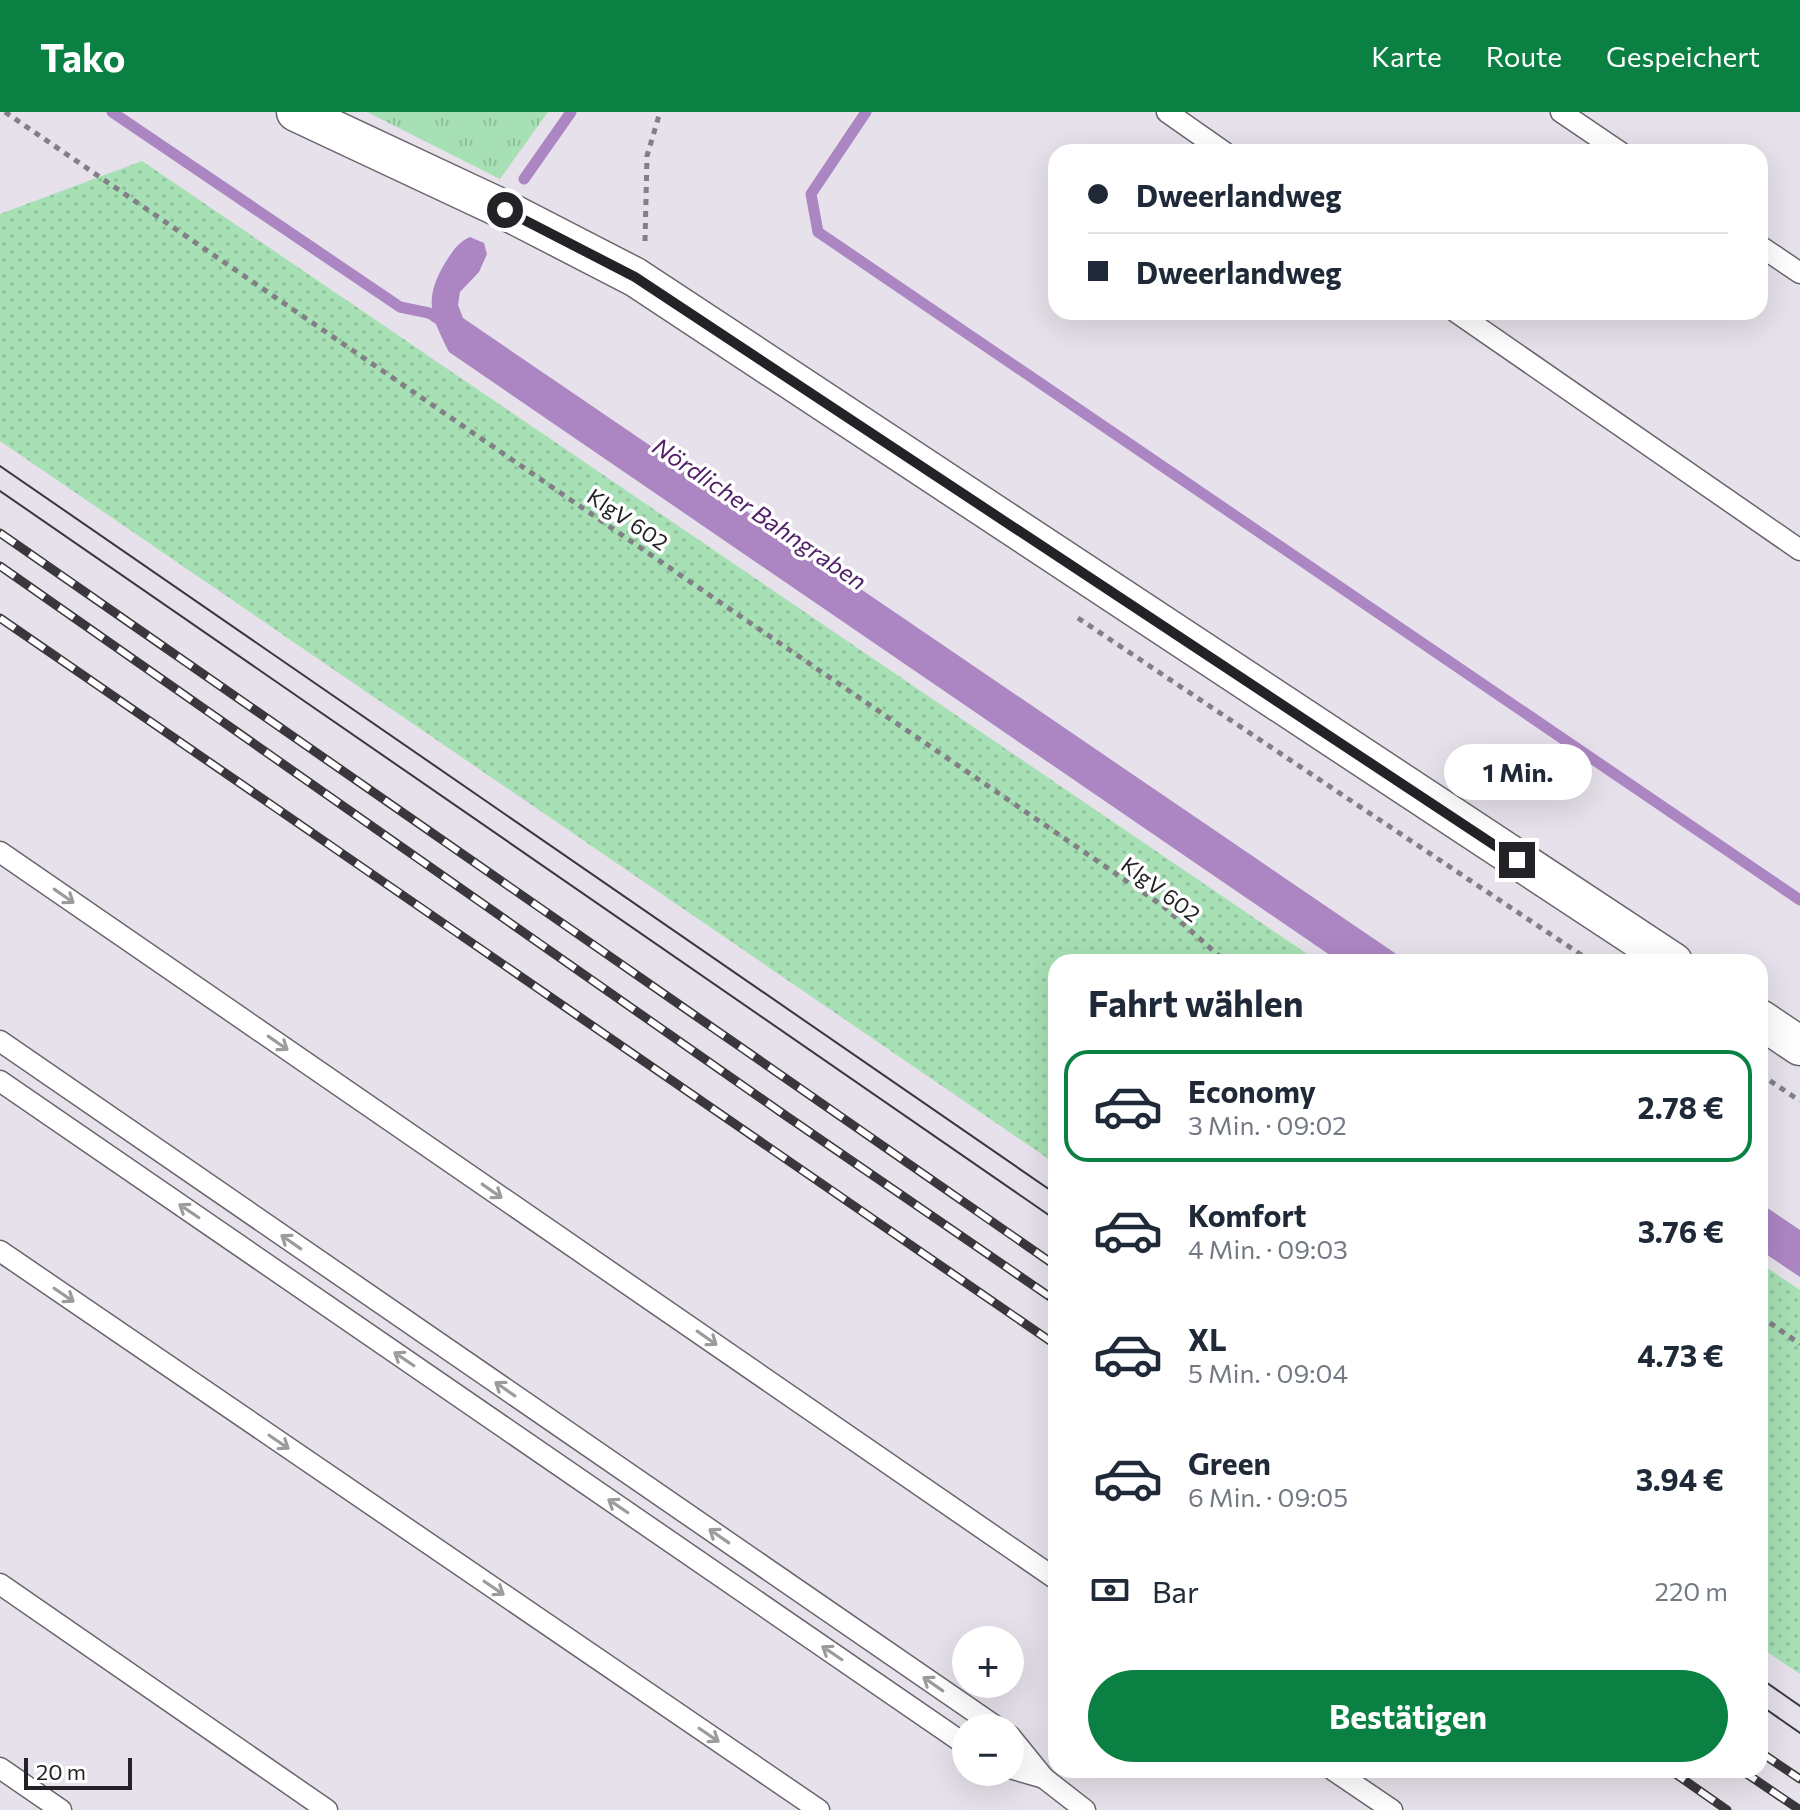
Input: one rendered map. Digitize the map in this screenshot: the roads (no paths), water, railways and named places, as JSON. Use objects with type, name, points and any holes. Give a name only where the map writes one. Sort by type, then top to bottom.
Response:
[{"type":"street","points":[[296,112],[505,210],[635,277],[1661,954]]},
{"type":"street","points":[[1768,1024],[1800,1046]]},
{"type":"lane","points":[[1167,112],[1213,144]]},
{"type":"lane","points":[[1561,112],[1608,144]]},
{"type":"lane","points":[[1768,251],[1800,273]]},
{"type":"lane","points":[[1468,320],[1800,550]]},
{"type":"lane","points":[[0,852],[1048,1573]]},
{"type":"lane","points":[[0,1041],[978,1714]]},
{"type":"lane","points":[[0,1081],[952,1735]]},
{"type":"lane","points":[[0,1251],[819,1810]]},
{"type":"lane","points":[[0,1584],[327,1810]]},
{"type":"lane","points":[[1024,1753],[1044,1778],[1085,1810]]},
{"type":"lane","points":[[0,1768],[61,1810]]},
{"type":"lane","points":[[1024,1772],[1044,1778]]},
{"type":"lane","points":[[1345,1778],[1392,1810]]},
{"type":"waterway","name":"Nördlicher Bahngraben","points":[[112,112],[400,307],[429,313],[446,324]]},
{"type":"waterway","points":[[524,179],[571,112]]},
{"type":"waterway","points":[[866,112],[811,194],[818,232],[1800,900]]},
{"type":"tram line","points":[[0,466],[1048,1188]]},
{"type":"tram line","points":[[0,491],[1048,1214]]},
{"type":"tram line","points":[[1768,1684],[1800,1706]]},
{"type":"tram line","points":[[1768,1711],[1800,1733]]},
{"type":"railway","points":[[0,533],[1048,1260]]},
{"type":"railway","points":[[0,566],[1048,1296]]},
{"type":"railway","points":[[0,618],[1048,1339]]},
{"type":"railway","points":[[1768,1757],[1800,1779]]},
{"type":"railway","points":[[1681,1778],[1727,1810]]},
{"type":"railway","points":[[1753,1778],[1800,1810]]}]
